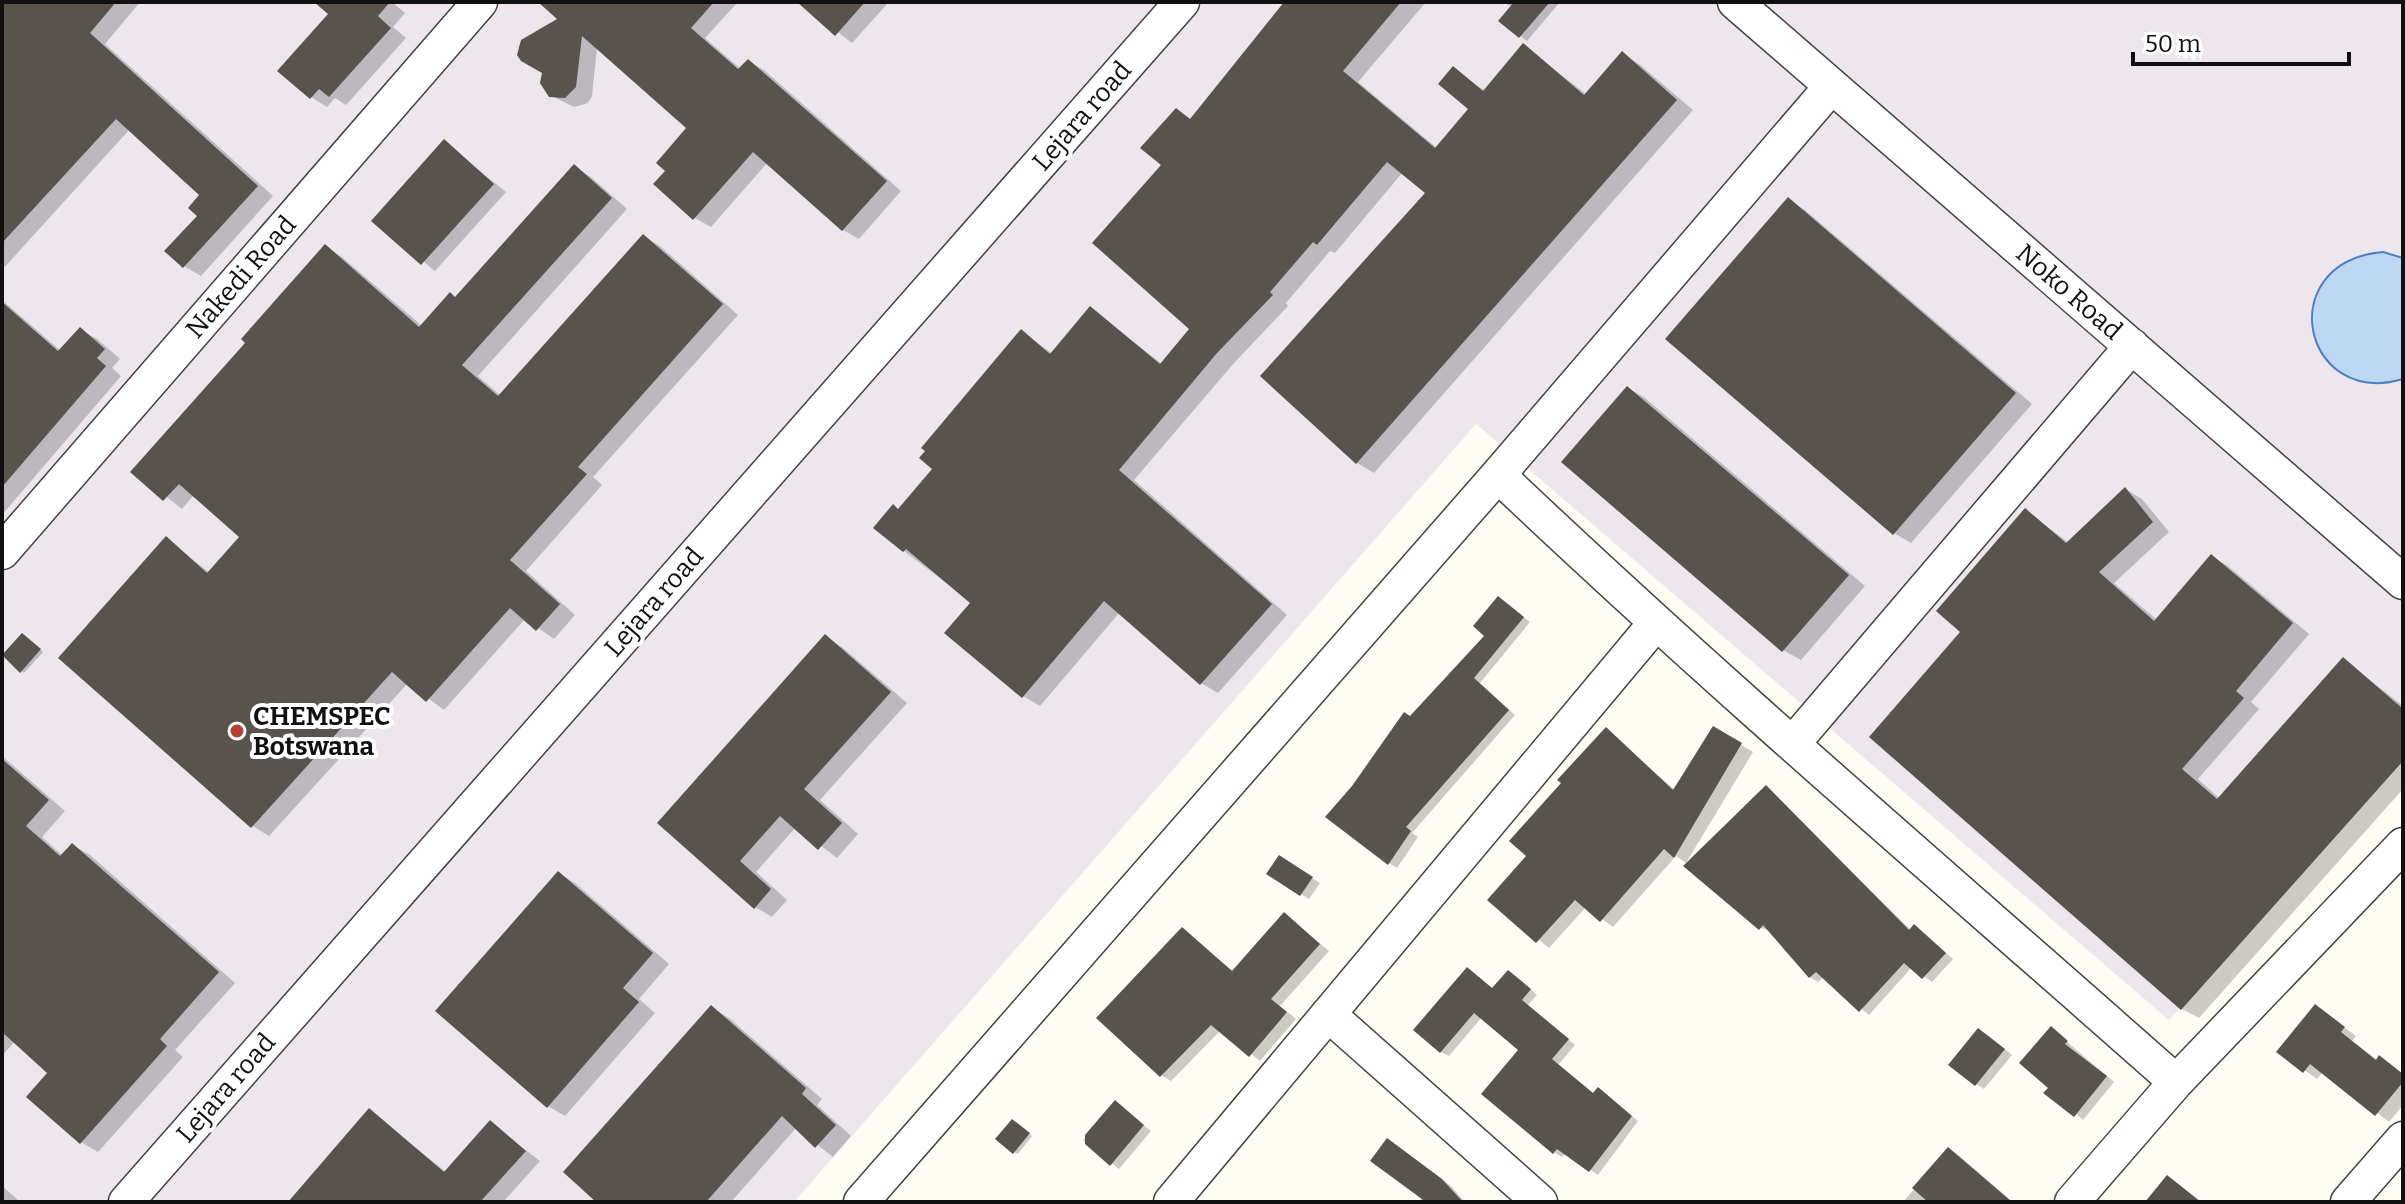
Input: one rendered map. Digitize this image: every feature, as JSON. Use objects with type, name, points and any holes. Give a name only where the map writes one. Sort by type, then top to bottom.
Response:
[{"type":"street","name":"Nakedi Road","points":[[2,552],[480,2]]},
{"type":"street","name":"Lejara road","points":[[126,1202],[1182,2]]},
{"type":"street","name":"Noko Road","points":[[1735,2],[2403,582]]},
{"type":"street","points":[[1763,2],[2154,341],[2403,550]]},
{"type":"street","points":[[861,1202],[1498,475],[1831,87]]},
{"type":"street","points":[[1794,742],[2132,346]]},
{"type":"street","points":[[1498,475],[1655,624],[1794,742],[2176,1082]]},
{"type":"street","points":[[1186,1197],[1328,1014],[1655,624]]},
{"type":"street","points":[[2072,1202],[2176,1082],[2403,845]]},
{"type":"street","points":[[1328,1014],[1540,1202]]},
{"type":"street","points":[[2348,1202],[2403,1139]]},
{"type":"shaded area","points":[[2,2],[2403,2],[2403,751],[2169,1020],[1476,424],[794,1202],[2,1202]]},
{"type":"water","points":[[2383,252],[2403,258],[2403,379],[2369,383],[2342,373],[2323,355],[2313,330],[2313,304],[2325,280],[2348,262]]},
{"type":"building","points":[[2,2],[116,2],[90,33],[258,186],[183,268],[164,251],[197,216],[188,208],[199,195],[116,119],[2,243]]},
{"type":"building","points":[[314,2],[390,2],[378,16],[391,28],[329,97],[319,89],[310,99],[277,71],[328,14]]},
{"type":"building","points":[[538,2],[714,2],[691,28],[738,69],[748,59],[887,181],[842,231],[753,152],[693,220],[653,184],[665,171],[656,163],[686,128],[582,36],[576,87],[565,98],[549,97],[540,83],[542,73],[521,61],[517,55],[521,40],[557,19]]},
{"type":"building","points":[[797,2],[865,2],[835,36]]},
{"type":"building","points":[[1284,2],[1401,2],[1343,71],[1435,148],[1468,109],[1438,84],[1453,66],[1483,91],[1523,43],[1584,95],[1622,51],[1677,100],[1356,464],[1260,376],[1425,193],[1387,162],[1317,245],[1313,242],[1270,292],[1273,295],[1217,353],[1119,470],[1272,604],[1200,685],[1104,601],[1022,698],[944,633],[970,603],[906,549],[903,552],[873,528],[893,504],[898,509],[932,469],[919,458],[925,451],[921,448],[1021,329],[1050,354],[1090,306],[1160,364],[1189,329],[1092,243],[1161,165],[1140,148],[1176,108],[1190,119]]},
{"type":"building","points":[[1514,2],[1550,2],[1519,38],[1498,21]]},
{"type":"building","points":[[444,139],[494,184],[421,265],[371,221]]},
{"type":"building","points":[[574,164],[612,198],[462,365],[498,396],[643,234],[723,304],[578,467],[587,474],[510,560],[560,604],[536,631],[510,608],[426,702],[392,672],[251,828],[58,658],[166,536],[207,573],[239,537],[179,484],[163,501],[130,472],[245,343],[241,339],[325,244],[419,327],[450,292],[455,297]]},
{"type":"building","points":[[1788,197],[2016,393],[1893,535],[1665,339]]},
{"type":"building","points":[[2,302],[58,351],[80,327],[105,349],[97,358],[106,366],[2,487]]},
{"type":"building","points":[[1627,386],[1849,575],[1782,652],[1561,462]]},
{"type":"building","points":[[2125,487],[2153,522],[2099,572],[2154,621],[2211,554],[2293,623],[2236,691],[2244,698],[2182,769],[2217,799],[2343,657],[2403,709],[2403,761],[2181,1010],[1869,737],[1960,632],[1936,611],[2025,508],[2066,543]]},
{"type":"building","points":[[1498,596],[1524,617],[1474,678],[1509,710],[1406,827],[1411,831],[1388,865],[1325,817],[1352,786],[1404,712],[1410,716],[1484,636],[1473,626]]},
{"type":"building","points":[[22,633],[41,649],[20,673],[2,655]]},
{"type":"building","points":[[825,634],[891,692],[804,789],[842,823],[818,850],[780,816],[740,861],[771,889],[754,909],[657,823]]},
{"type":"building","points":[[1713,726],[1742,743],[1674,858],[1664,849],[1600,922],[1575,900],[1536,943],[1487,900],[1526,856],[1509,841],[1561,783],[1557,780],[1606,727],[1673,790]]},
{"type":"building","points":[[2,759],[49,800],[26,826],[60,856],[72,843],[219,972],[160,1039],[167,1046],[80,1144],[26,1097],[47,1073],[2,1032]]},
{"type":"building","points":[[1766,785],[1909,930],[1914,924],[1946,953],[1922,979],[1904,963],[1859,1012],[1816,972],[1809,978],[1763,925],[1759,930],[1683,866]]},
{"type":"building","points":[[1279,855],[1313,877],[1300,896],[1266,874]]},
{"type":"building","points":[[558,871],[653,953],[623,988],[639,1002],[547,1108],[435,1011]]},
{"type":"building","points":[[1284,912],[1320,944],[1271,999],[1287,1012],[1249,1057],[1211,1025],[1160,1077],[1096,1018],[1182,927],[1232,971]]},
{"type":"building","points":[[1467,967],[1492,988],[1508,970],[1531,989],[1522,1000],[1569,1039],[1552,1059],[1593,1093],[1598,1087],[1632,1116],[1589,1172],[1557,1149],[1553,1154],[1481,1094],[1518,1050],[1474,1013],[1440,1053],[1413,1030]]},
{"type":"building","points":[[2315,1004],[2345,1027],[2341,1032],[2376,1060],[2379,1055],[2403,1074],[2403,1082],[2375,1116],[2310,1064],[2303,1073],[2276,1052]]},
{"type":"building","points":[[711,1005],[806,1088],[802,1094],[836,1125],[815,1148],[782,1116],[706,1202],[596,1202],[563,1172]]},
{"type":"building","points":[[2051,1026],[2068,1041],[2065,1044],[2107,1076],[2074,1117],[2043,1093],[2048,1088],[2019,1063]]},
{"type":"building","points":[[1978,1028],[2005,1049],[1975,1086],[1948,1065]]},
{"type":"building","points":[[1115,1100],[1144,1125],[1110,1166],[1085,1144],[1085,1135]]},
{"type":"building","points":[[369,1108],[444,1172],[490,1120],[526,1151],[480,1202],[288,1202]]},
{"type":"building","points":[[1012,1119],[1030,1133],[1013,1154],[995,1139]]},
{"type":"building","points":[[1387,1138],[1442,1179],[1463,1202],[1426,1202],[1370,1161]]},
{"type":"building","points":[[1948,1147],[2012,1202],[1928,1202],[1912,1188]]},
{"type":"building","points":[[2167,1175],[2201,1202],[2145,1202]]},
{"type":"place","name":"CHEMSPEC Botswana","points":[[237,731]]}]
